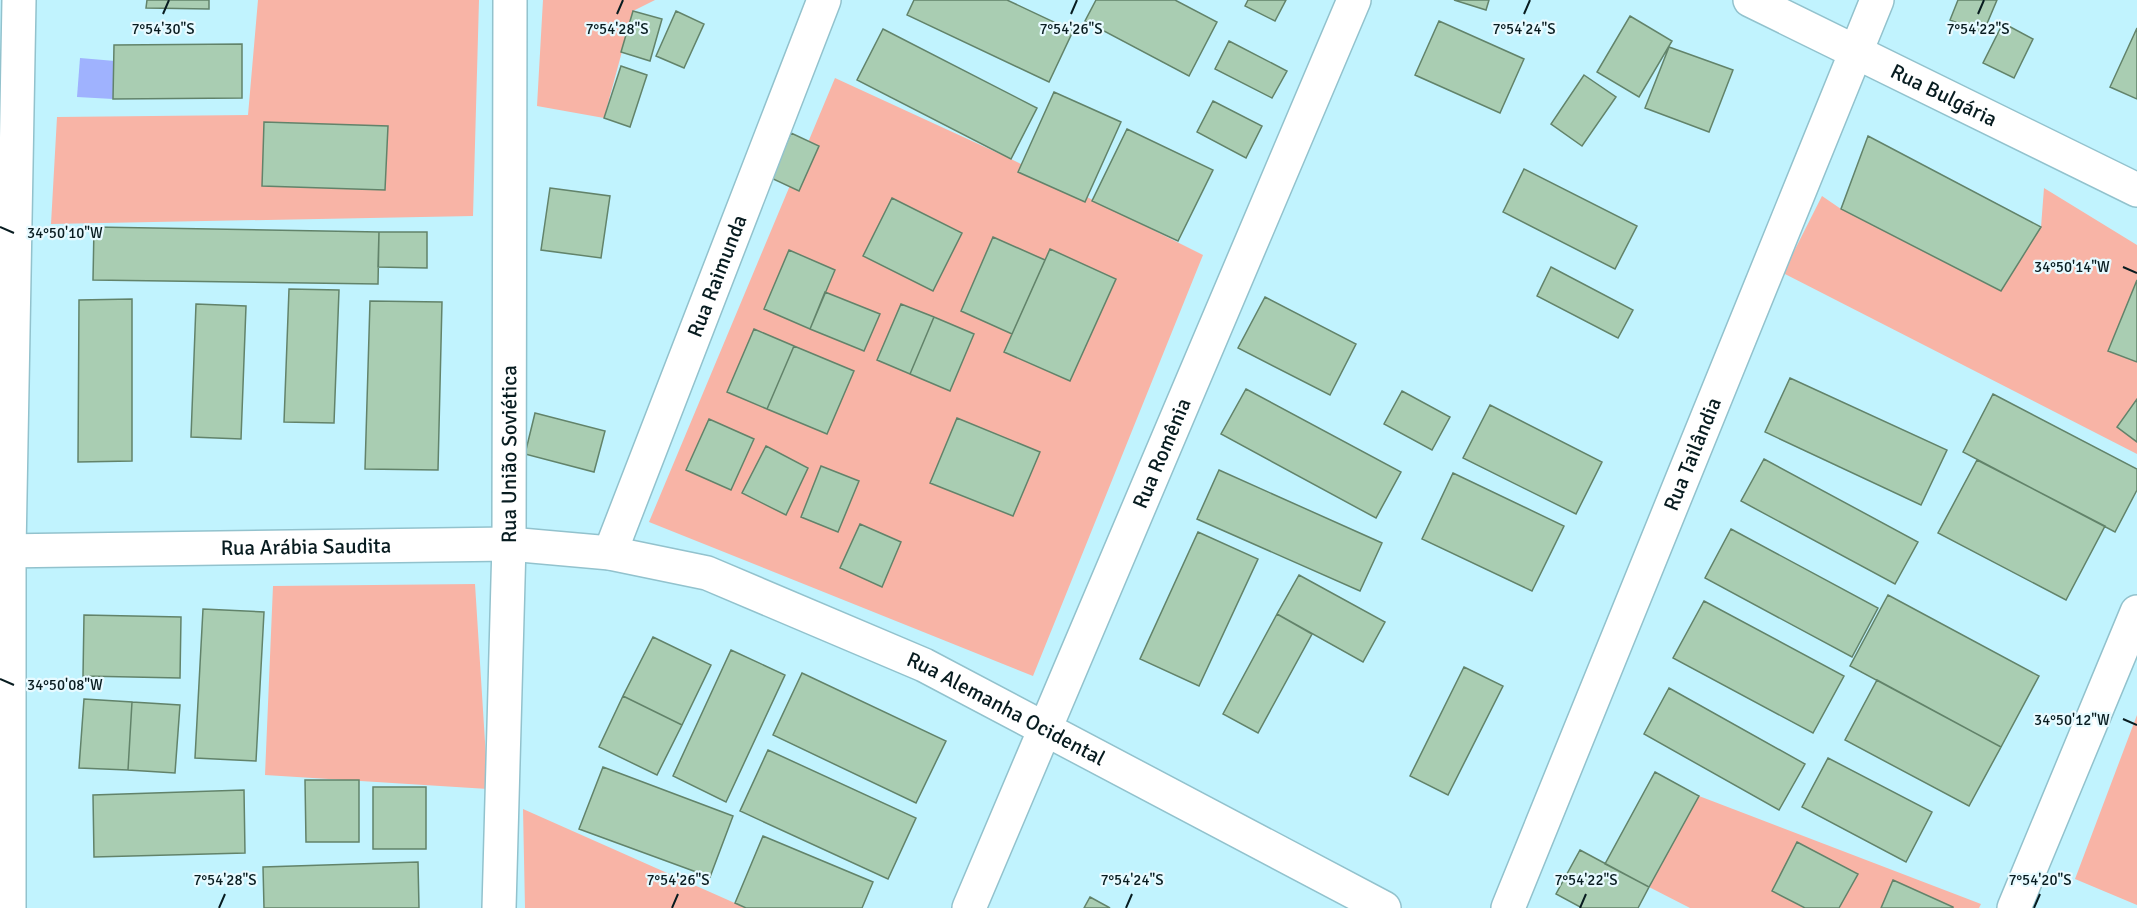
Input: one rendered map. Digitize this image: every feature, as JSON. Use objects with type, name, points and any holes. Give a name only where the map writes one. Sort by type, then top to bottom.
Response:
[{"type":"street","points":[[9,908],[4,551],[19,0]]},
{"type":"street","name":"Rua União Soviética","points":[[500,908],[509,544],[510,0]]},
{"type":"street","name":"Rua Raimunda","points":[[610,553],[824,0]]},
{"type":"street","name":"Rua Romênia","points":[[969,908],[1354,0]]},
{"type":"street","name":"Rua Bulgária","points":[[1750,0],[2137,190]]},
{"type":"street","name":"Rua Tailândia","points":[[1508,908],[1877,0]]},
{"type":"street","name":"Rua Arábia Saudita","points":[[4,551],[509,544],[610,553]]},
{"type":"street","name":"Rua Alemanha Ocidental","points":[[610,553],[718,578],[924,665],[1384,908]]},
{"type":"street","points":[[2014,908],[2137,612]]},
{"type":"shaded area","points":[[258,0],[479,0],[473,216],[51,224],[57,117],[248,115]]},
{"type":"shaded area","points":[[543,0],[655,0],[633,11],[604,118],[537,106]]},
{"type":"shaded area","points":[[835,78],[1011,159],[1203,255],[1033,676],[649,522]]},
{"type":"shaded area","points":[[2044,188],[2137,245],[2137,454],[1783,273],[1822,196],[1841,209],[2001,291],[2041,227]]},
{"type":"shaded area","points":[[475,584],[488,789],[265,775],[273,586]]},
{"type":"shaded area","points":[[2137,715],[2137,905],[2075,879]]},
{"type":"shaded area","points":[[1699,796],[1981,904],[1979,908],[1690,908],[1649,887]]},
{"type":"shaded area","points":[[523,809],[746,908],[525,908]]},
{"type":"water","points":[[80,58],[115,61],[113,99],[77,97]]},
{"type":"building","points":[[147,0],[209,0],[209,9],[146,8]]},
{"type":"building","points":[[914,0],[1007,0],[1073,31],[1049,82],[907,15]]},
{"type":"building","points":[[1096,0],[1175,0],[1217,22],[1189,76],[1085,21]]},
{"type":"building","points":[[1248,0],[1286,0],[1275,21],[1245,6]]},
{"type":"building","points":[[1454,0],[1489,0],[1486,10]]},
{"type":"building","points":[[1958,0],[1997,0],[1983,33],[1950,20]]},
{"type":"building","points":[[633,11],[662,19],[650,61],[621,52]]},
{"type":"building","points":[[676,11],[704,24],[684,68],[656,56]]},
{"type":"building","points":[[1630,16],[1672,41],[1639,97],[1597,72]]},
{"type":"building","points":[[1439,21],[1524,59],[1500,113],[1415,75]]},
{"type":"building","points":[[2003,23],[2033,39],[2014,78],[1983,63]]},
{"type":"building","points":[[2137,28],[2137,99],[2110,87]]},
{"type":"building","points":[[883,29],[1037,108],[1011,159],[857,80]]},
{"type":"building","points":[[1229,41],[1287,71],[1272,98],[1215,69]]},
{"type":"building","points":[[242,44],[242,98],[113,99],[114,45]]},
{"type":"building","points":[[1669,47],[1733,70],[1709,132],[1645,108]]},
{"type":"building","points":[[621,66],[647,75],[630,127],[604,118]]},
{"type":"building","points":[[1584,75],[1616,97],[1582,146],[1551,124]]},
{"type":"building","points":[[1054,92],[1121,122],[1085,202],[1018,172]]},
{"type":"building","points":[[1213,101],[1262,126],[1246,158],[1197,132]]},
{"type":"building","points":[[264,122],[388,126],[385,190],[262,186]]},
{"type":"building","points":[[1127,129],[1213,170],[1178,241],[1092,201]]},
{"type":"building","points":[[791,133],[819,146],[799,191],[771,178]]},
{"type":"building","points":[[1868,136],[2041,227],[2001,291],[1841,209]]},
{"type":"building","points":[[1524,169],[1637,226],[1615,269],[1503,212]]},
{"type":"building","points":[[550,188],[610,196],[601,258],[541,250]]},
{"type":"building","points":[[892,198],[962,233],[933,291],[863,256]]},
{"type":"building","points":[[94,227],[379,232],[378,284],[93,280]]},
{"type":"building","points":[[379,232],[427,232],[427,268],[378,267]]},
{"type":"building","points":[[993,237],[1045,260],[1012,334],[961,311]]},
{"type":"building","points":[[1050,249],[1116,279],[1070,381],[1004,352]]},
{"type":"building","points":[[789,250],[835,270],[810,329],[764,309]]},
{"type":"building","points":[[1551,267],[1633,310],[1618,338],[1537,296]]},
{"type":"building","points":[[2137,280],[2137,362],[2108,351]]},
{"type":"building","points":[[289,289],[339,290],[334,423],[284,422]]},
{"type":"building","points":[[825,292],[880,314],[864,351],[810,329]]},
{"type":"building","points":[[1265,297],[1356,344],[1330,395],[1238,348]]},
{"type":"building","points":[[132,299],[132,461],[78,462],[79,300]]},
{"type":"building","points":[[370,301],[442,302],[438,470],[365,469]]},
{"type":"building","points":[[196,304],[246,306],[241,439],[191,437]]},
{"type":"building","points":[[901,304],[934,317],[910,374],[877,360]]},
{"type":"building","points":[[934,317],[974,334],[950,391],[910,374]]},
{"type":"building","points":[[754,329],[794,346],[767,409],[727,392]]},
{"type":"building","points":[[794,346],[854,371],[827,434],[767,409]]},
{"type":"building","points":[[1790,378],[1947,450],[1921,505],[1765,432]]},
{"type":"building","points":[[1246,389],[1401,472],[1376,518],[1221,434]]},
{"type":"building","points":[[1402,391],[1450,417],[1432,450],[1384,424]]},
{"type":"building","points":[[1993,394],[2137,469],[2137,490],[2115,532],[1963,452]]},
{"type":"building","points":[[2137,399],[2137,442],[2117,427]]},
{"type":"building","points":[[1490,405],[1602,462],[1576,514],[1463,458]]},
{"type":"building","points":[[535,413],[605,431],[594,472],[525,454]]},
{"type":"building","points":[[957,418],[1040,452],[1013,516],[930,483]]},
{"type":"building","points":[[709,419],[754,439],[731,490],[686,470]]},
{"type":"building","points":[[766,446],[808,468],[786,515],[742,493]]},
{"type":"building","points":[[1764,459],[1918,542],[1895,584],[1741,501]]},
{"type":"building","points":[[1977,460],[2105,526],[2066,600],[1938,533]]},
{"type":"building","points":[[821,466],[859,481],[838,532],[801,517]]},
{"type":"building","points":[[1219,470],[1382,543],[1360,591],[1197,519]]},
{"type":"building","points":[[1453,473],[1564,526],[1532,591],[1422,539]]},
{"type":"building","points":[[860,524],[901,542],[882,587],[840,568]]},
{"type":"building","points":[[1731,529],[1878,608],[1852,657],[1705,578]]},
{"type":"building","points":[[1198,532],[1258,559],[1199,686],[1140,659]]},
{"type":"building","points":[[1299,575],[1385,622],[1363,662],[1277,614]]},
{"type":"building","points":[[1888,595],[2039,676],[2001,747],[1850,666]]},
{"type":"building","points":[[1704,601],[1844,676],[1813,733],[1673,658]]},
{"type":"building","points":[[203,609],[264,612],[256,761],[195,758]]},
{"type":"building","points":[[1277,614],[1312,634],[1258,733],[1223,714]]},
{"type":"building","points":[[84,615],[181,617],[180,678],[83,676]]},
{"type":"building","points":[[653,637],[711,665],[682,725],[623,696]]},
{"type":"building","points":[[731,650],[785,675],[726,802],[673,776]]},
{"type":"building","points":[[1464,667],[1503,686],[1448,795],[1410,776]]},
{"type":"building","points":[[802,673],[946,741],[916,803],[773,735]]},
{"type":"building","points":[[1877,680],[2001,747],[1969,806],[1845,740]]},
{"type":"building","points":[[1669,688],[1805,764],[1779,810],[1644,734]]},
{"type":"building","points":[[623,696],[682,725],[657,775],[599,747]]},
{"type":"building","points":[[84,699],[132,702],[128,770],[79,768]]},
{"type":"building","points":[[132,702],[180,705],[175,773],[128,770]]},
{"type":"building","points":[[768,750],[916,818],[888,879],[740,811]]},
{"type":"building","points":[[1828,758],[1932,812],[1906,862],[1802,807]]},
{"type":"building","points":[[603,767],[733,816],[710,877],[579,829]]},
{"type":"building","points":[[1655,772],[1699,796],[1649,887],[1605,864]]},
{"type":"building","points":[[305,780],[359,780],[359,842],[306,842]]},
{"type":"building","points":[[373,787],[426,787],[426,849],[373,849]]},
{"type":"building","points":[[244,790],[245,853],[94,857],[93,795]]},
{"type":"building","points":[[763,836],[873,882],[862,908],[746,908],[735,903]]},
{"type":"building","points":[[1797,842],[1858,874],[1839,908],[1805,908],[1772,891]]},
{"type":"building","points":[[1580,850],[1649,887],[1638,908],[1582,908],[1556,894]]},
{"type":"building","points":[[418,862],[419,908],[264,908],[263,867]]},
{"type":"building","points":[[1893,880],[1953,907],[1953,908],[1881,908]]},
{"type":"building","points":[[1090,897],[1110,908],[1084,908]]}]
